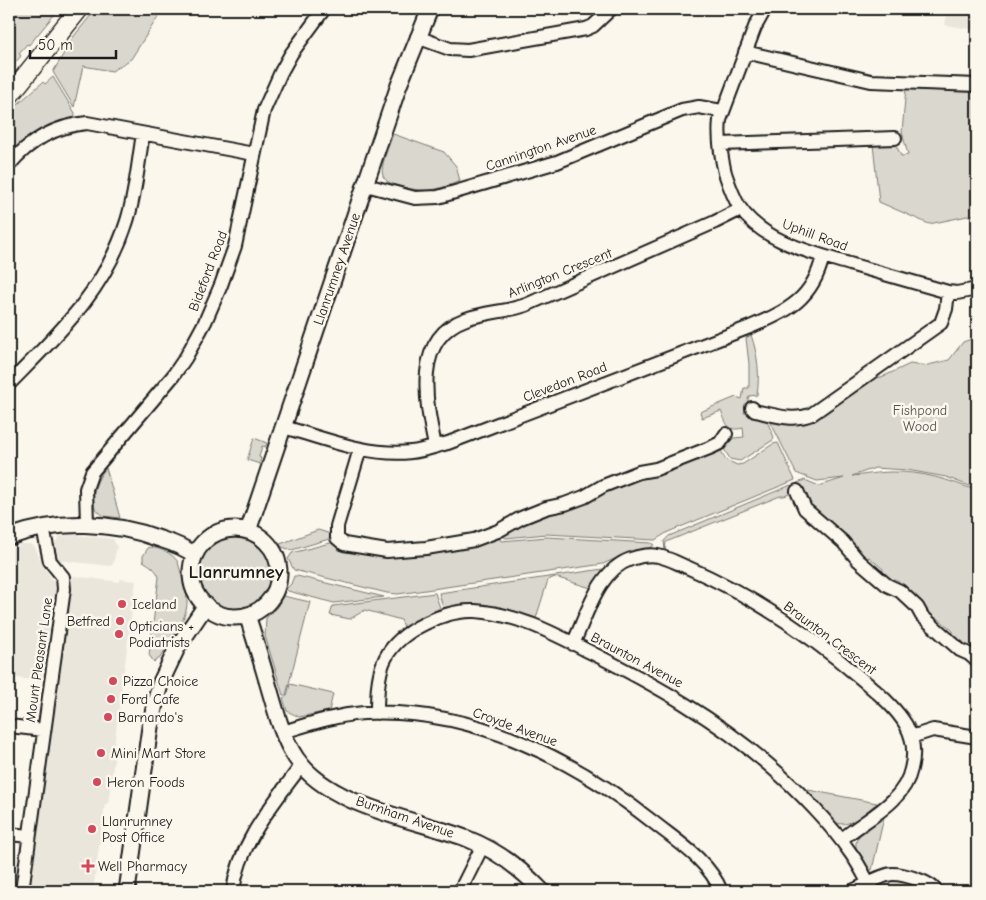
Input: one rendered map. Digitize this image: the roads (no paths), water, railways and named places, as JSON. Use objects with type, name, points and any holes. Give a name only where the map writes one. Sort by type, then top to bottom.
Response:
[{"type":"main road","points":[[9,96],[79,9]]},
{"type":"street","name":"Bideford Road","points":[[87,524],[86,490],[92,472],[173,376],[195,340],[211,308],[235,246],[264,110],[281,72],[299,42],[324,9]]},
{"type":"street","name":"Llanrumney Avenue","points":[[248,531],[399,85],[430,9]]},
{"type":"street","points":[[417,37],[450,49],[468,50],[586,29],[593,26],[611,9]]},
{"type":"street","name":"Uphill Road","points":[[765,9],[755,27],[722,111],[719,129],[723,164],[740,208],[770,234],[802,249],[948,292],[958,293],[977,289]]},
{"type":"street","points":[[745,52],[871,81],[977,85]]},
{"type":"street","name":"Cannington Avenue","points":[[366,185],[415,198],[438,197],[557,162],[682,110],[699,107],[722,111]]},
{"type":"street","points":[[9,165],[35,140],[66,127],[94,124],[254,154]]},
{"type":"street","points":[[9,384],[80,310],[107,268],[117,249],[132,202],[143,134]]},
{"type":"street","points":[[721,144],[895,138]]},
{"type":"street","name":"Arlington Crescent","points":[[435,446],[428,403],[428,362],[433,345],[445,330],[465,319],[526,305],[715,222],[740,208]]},
{"type":"street","name":"Clevedon Road","points":[[284,427],[360,449],[398,453],[411,452],[457,440],[750,327],[780,313],[794,304],[812,286],[820,272],[823,256]]},
{"type":"street","points":[[752,408],[756,411],[793,419],[812,414],[941,323],[946,309],[948,292]]},
{"type":"street","points":[[360,449],[337,526],[337,538],[344,544],[387,551],[426,548],[474,540],[498,531],[521,518],[546,508],[565,504],[612,482],[639,472],[656,469],[720,443],[726,434]]},
{"type":"street","points":[[796,491],[805,509],[843,542],[858,560],[887,585],[900,592],[917,607],[922,616],[960,650],[969,654],[977,661]]},
{"type":"street","points":[[9,537],[43,528],[87,524],[131,530],[179,545],[195,555]]},
{"type":"street","name":"Mount Pleasant Lane","points":[[22,891],[64,583],[63,577],[50,561],[43,528]]},
{"type":"street","points":[[232,529],[248,531],[262,538],[272,548],[279,571],[275,591],[268,602],[260,609],[247,615],[224,615],[214,611],[198,596],[192,578],[195,555],[202,544],[215,534],[232,529]]},
{"type":"street","name":"Braunton Crescent","points":[[574,644],[596,593],[609,573],[629,559],[649,555],[658,556],[703,574],[786,621],[809,637],[851,670],[891,706],[905,724],[911,738],[913,758],[908,781],[892,801],[840,840]]},
{"type":"street","points":[[127,891],[150,727],[157,695],[177,648],[206,605]]},
{"type":"street","name":"Braunton Avenue","points":[[377,713],[378,682],[381,666],[388,652],[406,634],[440,616],[463,611],[493,613],[530,623],[682,701],[726,731],[783,777],[853,855],[871,887]]},
{"type":"street","name":"Burnham Avenue","points":[[247,615],[282,732],[301,766],[317,780],[367,807],[457,835],[482,847],[513,866],[542,891]]},
{"type":"street","name":"Croyde Avenue","points":[[282,732],[329,718],[377,713],[422,716],[463,723],[510,738],[560,760],[597,781],[626,801],[693,854],[710,870],[721,891]]},
{"type":"street","points":[[9,726],[44,730]]},
{"type":"street","points":[[911,738],[933,730],[977,737]]},
{"type":"street","points":[[232,891],[236,873],[246,846],[301,766]]},
{"type":"street","points":[[9,834],[29,836]]},
{"type":"street","points":[[460,891],[482,847]]},
{"type":"street","points":[[852,891],[871,887],[894,874],[927,882],[936,891]]},
{"type":"place","name":"Iceland","points":[[122,604]]},
{"type":"place","name":"Betfred","points":[[120,621]]},
{"type":"place","name":"Opticians + Podiatrists","points":[[119,634]]},
{"type":"place","name":"Pizza Choice","points":[[113,681]]},
{"type":"place","name":"Ford Cafe","points":[[111,699]]},
{"type":"place","name":"Barnardo's","points":[[108,717]]},
{"type":"place","name":"Mini Mart Store","points":[[101,753]]},
{"type":"place","name":"Heron Foods","points":[[97,782]]},
{"type":"place","name":"Llanrumney Post Office","points":[[92,829]]},
{"type":"place","name":"Well Pharmacy","points":[[88,866]]},
{"type":"district","name":"Llanrumney","points":[[236,572]]},
{"type":"park label","name":"Fishpond Wood","points":[[920,418]]}]
